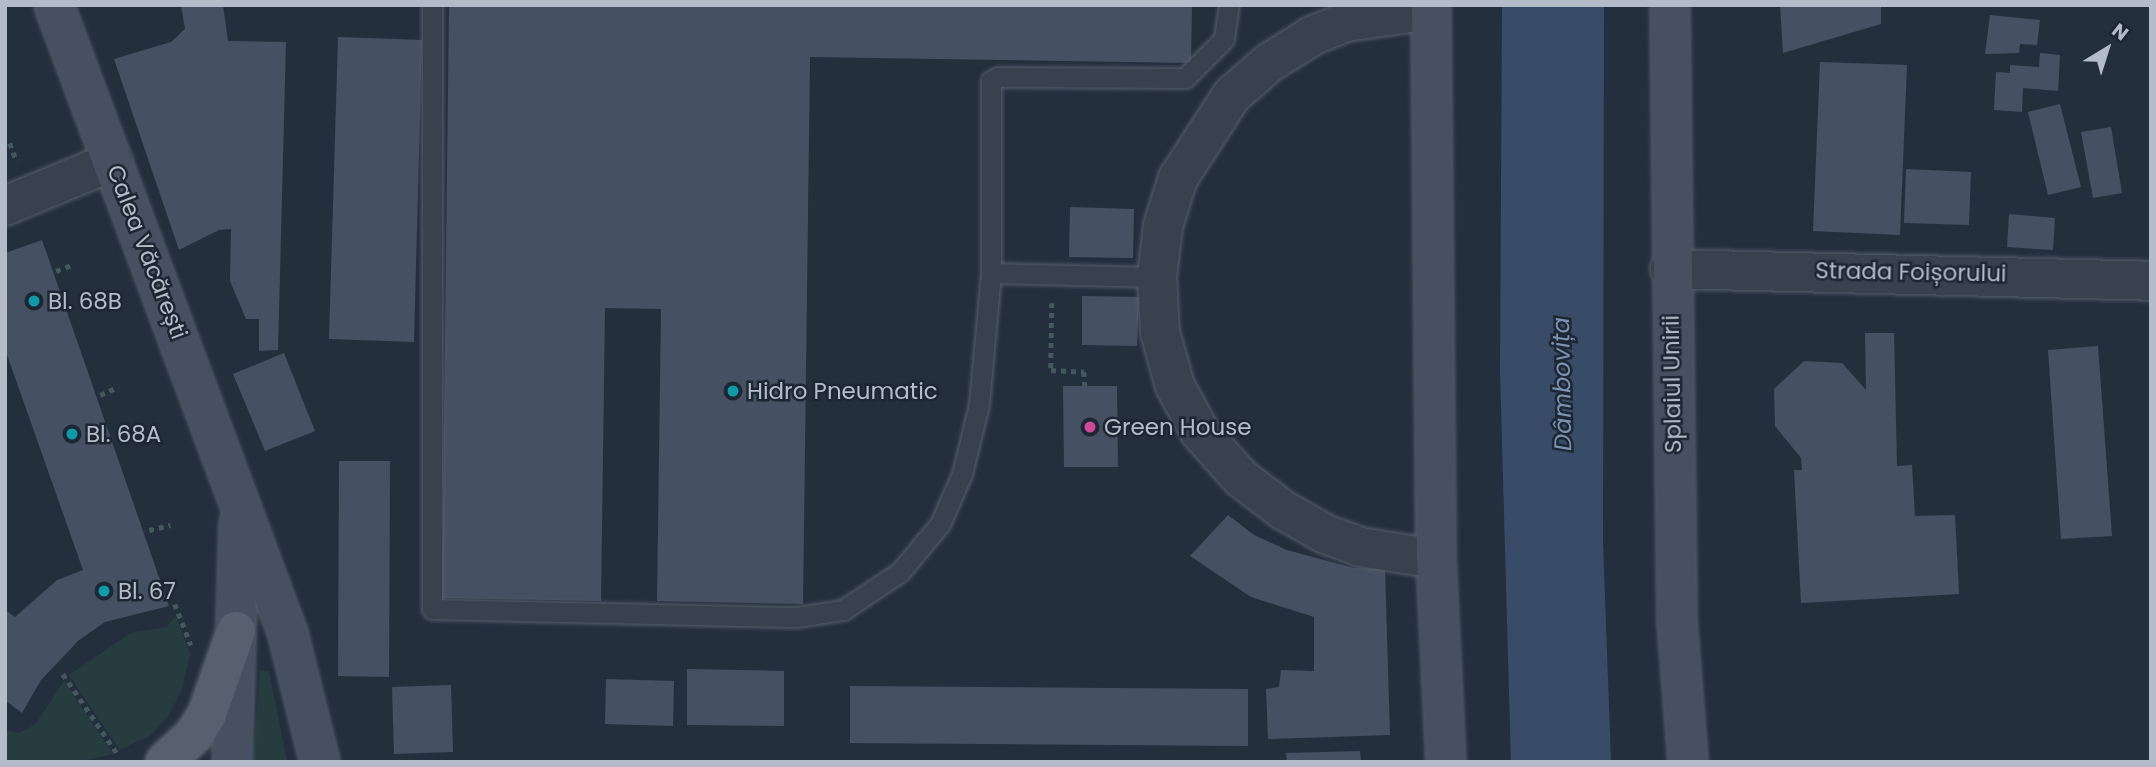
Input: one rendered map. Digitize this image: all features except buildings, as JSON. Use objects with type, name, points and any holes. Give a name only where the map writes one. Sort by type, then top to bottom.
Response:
[{"type":"main road","name":"Calea Văcărești","points":[[54,5],[288,634],[320,762]]},
{"type":"main road","name":"Splaiul Unirii","points":[[1670,5],[1670,269],[1677,621],[1688,762]]},
{"type":"main road","points":[[1431,7],[1436,559],[1446,762]]},
{"type":"main road","name":"Calea Văcărești","points":[[232,762],[239,499]]},
{"type":"main road","points":[[165,762],[207,714],[236,631]]},
{"type":"street","points":[[1431,7],[1383,14],[1312,36],[1270,62],[1232,95],[1178,178],[1163,226],[1157,277],[1160,332],[1175,386],[1200,432],[1241,478],[1325,534],[1360,547],[1436,559]]},
{"type":"street","points":[[5,206],[113,161]]},
{"type":"street","name":"Strada Foișorului","points":[[1670,269],[1987,273],[2151,281]]},
{"type":"lane","points":[[432,5],[432,609],[797,617],[843,610],[874,593],[921,551],[940,524],[962,474],[979,404],[991,273],[991,81],[998,77],[1185,78],[1224,39],[1229,5]]},
{"type":"lane","points":[[991,273],[1157,277]]},
{"type":"path","points":[[56,271],[74,264]]},
{"type":"path","points":[[1052,274],[1051,370],[1084,372],[1085,386]]},
{"type":"path","points":[[100,395],[118,387]]},
{"type":"path","points":[[149,530],[170,525]]},
{"type":"path","points":[[175,604],[193,650]]},
{"type":"path","points":[[63,674],[119,756]]},
{"type":"green space","points":[[176,616],[190,654],[182,689],[169,715],[151,735],[120,750],[69,675],[131,633],[166,627]]},
{"type":"green space","points":[[260,670],[269,671],[287,762],[253,762]]},
{"type":"green space","points":[[64,681],[113,754],[77,762],[5,762],[5,730],[19,733],[35,725]]},
{"type":"water","name":"Dâmbovița","points":[[1502,5],[1604,5],[1603,542],[1611,762],[1511,762],[1500,372]]},
{"type":"place","name":"Bl. 68B","points":[[34,301]]},
{"type":"place","name":"Hidro Pneumatic","points":[[733,391]]},
{"type":"place","name":"Green House","points":[[1090,427]]},
{"type":"place","name":"Bl. 68A","points":[[72,434]]},
{"type":"place","name":"Bl. 67","points":[[104,591]]}]
